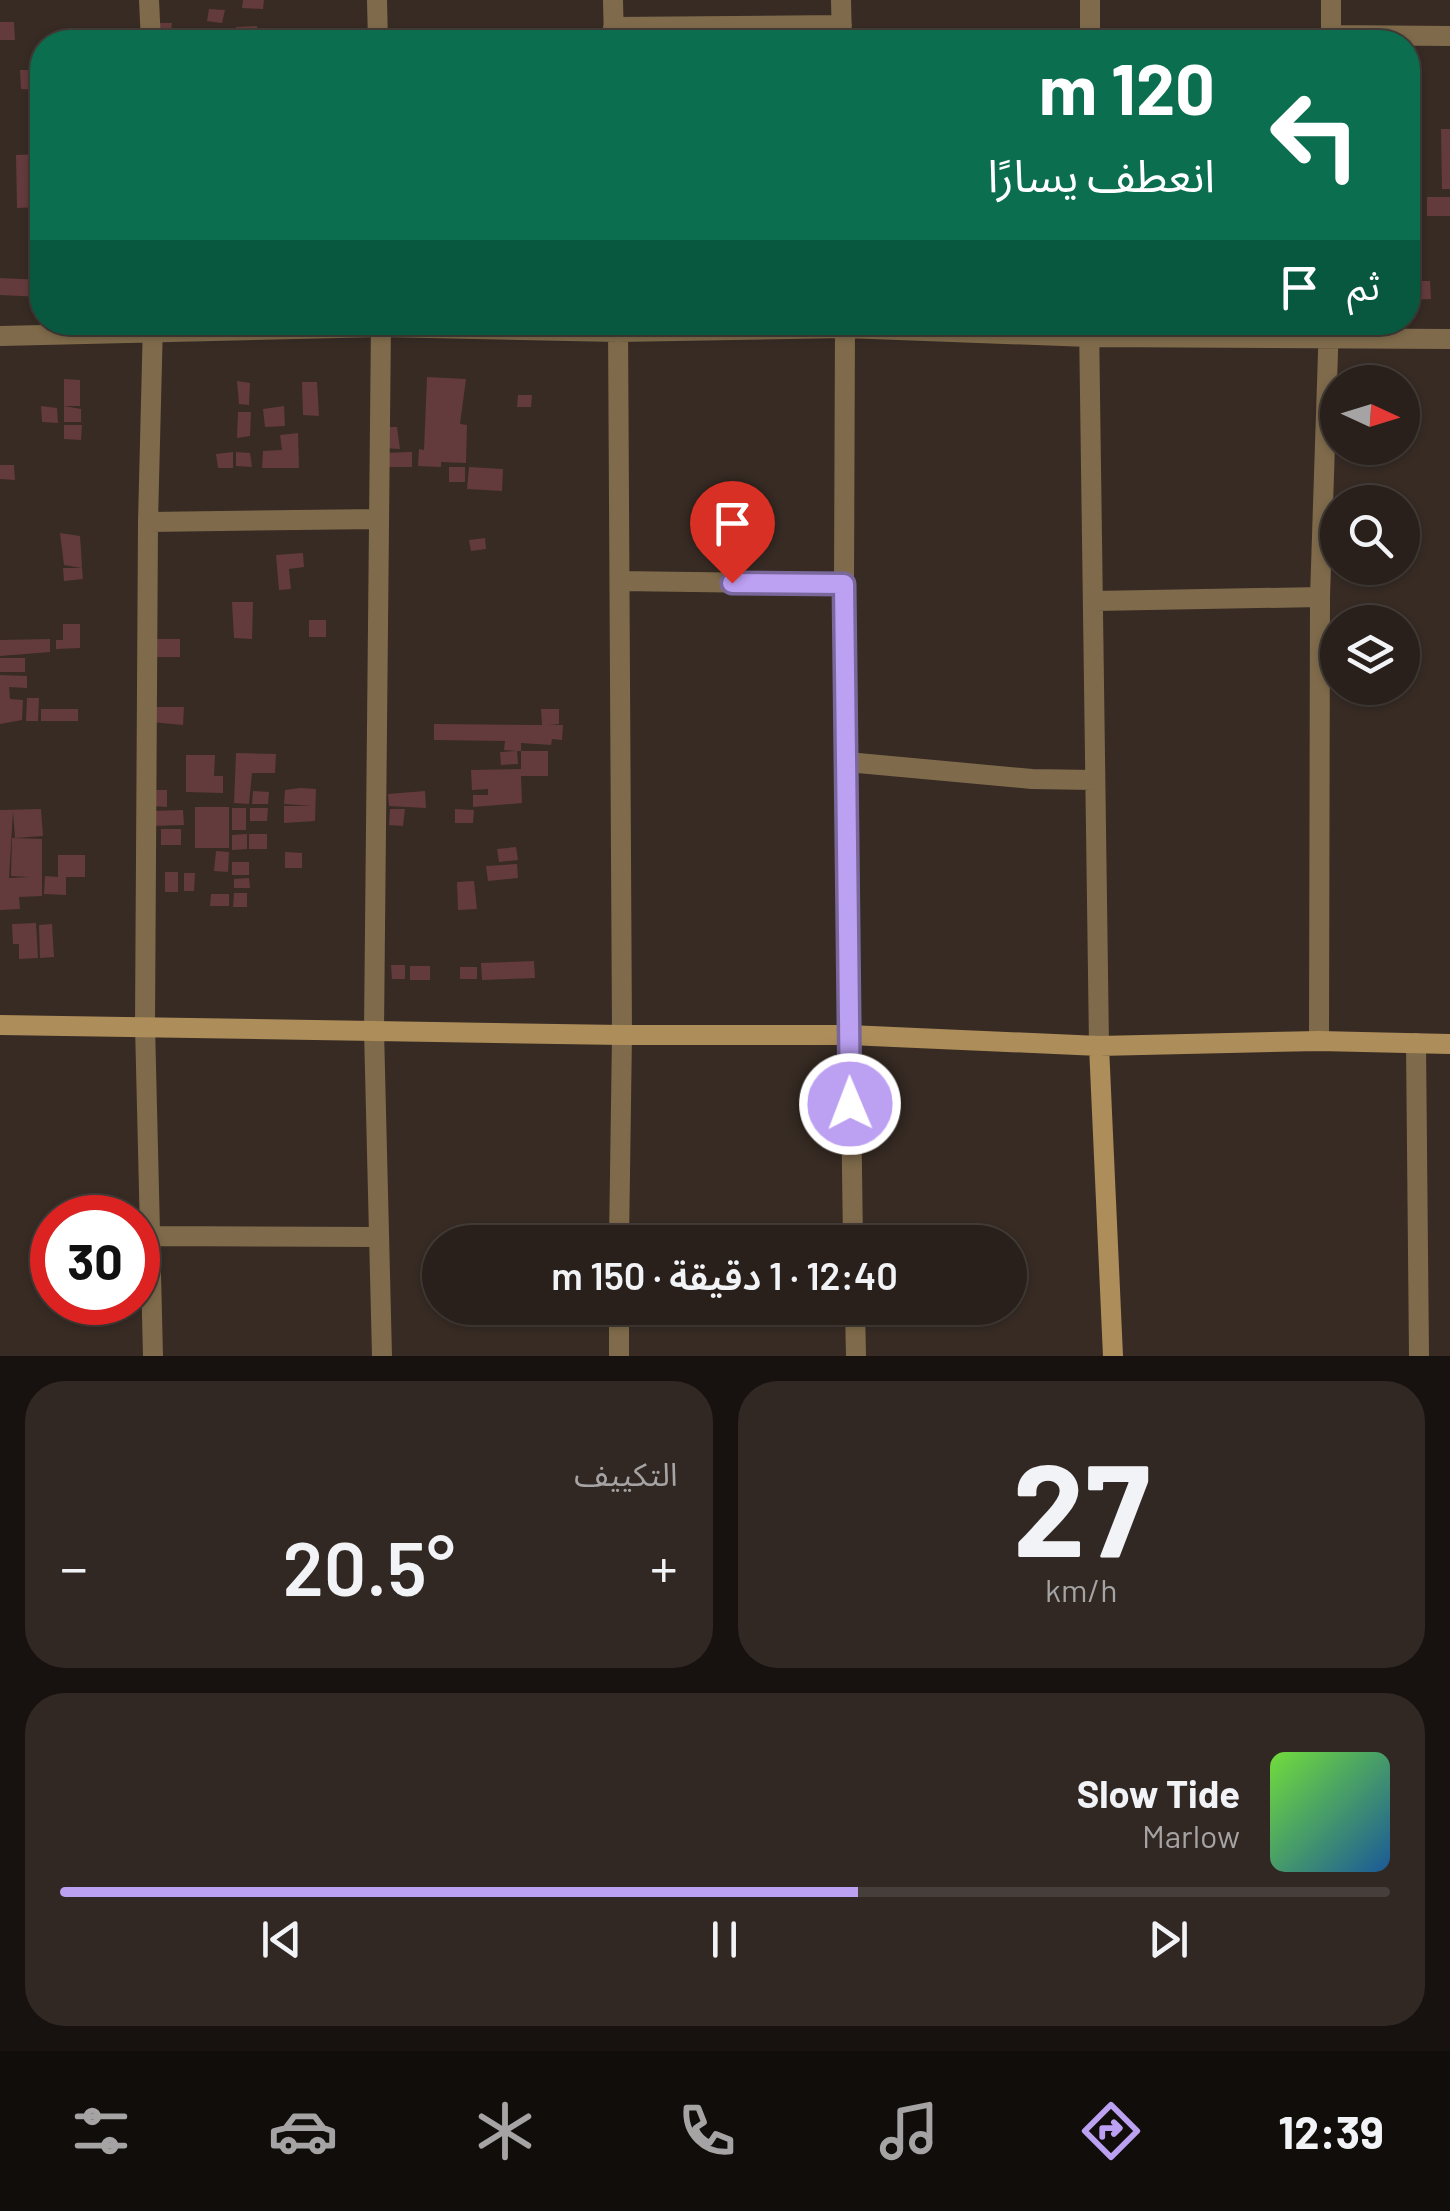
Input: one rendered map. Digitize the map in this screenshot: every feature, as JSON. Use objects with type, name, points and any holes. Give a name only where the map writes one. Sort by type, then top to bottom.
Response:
[{"type":"main road","points":[[0,1025],[849,1035],[1099,1046],[1319,1041],[1450,1044]]},
{"type":"main road","points":[[1099,1046],[1112,1356]]},
{"type":"street","points":[[150,0],[151,30]]},
{"type":"street","points":[[377,0],[378,30]]},
{"type":"street","points":[[613,0],[614,30]]},
{"type":"street","points":[[841,0],[842,30]]},
{"type":"street","points":[[1090,0],[1090,30]]},
{"type":"street","points":[[1331,0],[1331,30]]},
{"type":"street","points":[[1420,37],[1450,36]]},
{"type":"street","points":[[0,336],[30,334]]},
{"type":"street","points":[[150,1195],[145,1025],[153,335]]},
{"type":"street","points":[[381,335],[374,1030],[382,1356]]},
{"type":"street","points":[[618,335],[622,1035],[619,1225]]},
{"type":"street","points":[[844,335],[853,1225]]},
{"type":"street","points":[[1089,335],[1099,1046]]},
{"type":"street","points":[[1319,1041],[1320,597],[1329,335]]},
{"type":"street","points":[[1383,335],[1450,340]]},
{"type":"street","points":[[148,522],[379,520]]},
{"type":"street","points":[[620,581],[844,584]]},
{"type":"street","points":[[1094,601],[1320,597]]},
{"type":"street","points":[[847,762],[1093,780]]},
{"type":"street","points":[[1416,1043],[1419,1356]]},
{"type":"street","points":[[160,1236],[380,1237]]},
{"type":"street","points":[[152,1325],[153,1356]]},
{"type":"street","points":[[619,1325],[620,1356]]},
{"type":"street","points":[[855,1325],[856,1356]]},
{"type":"building","points":[[243,0],[264,0],[263,9],[242,8]]},
{"type":"building","points":[[209,9],[225,10],[222,23],[207,21]]},
{"type":"building","points":[[0,22],[14,22],[15,40],[0,40]]},
{"type":"building","points":[[150,23],[172,23],[171,30],[150,30]]},
{"type":"building","points":[[257,26],[258,30],[236,30]]},
{"type":"building","points":[[20,70],[30,70],[30,89],[21,89]]},
{"type":"building","points":[[1441,129],[1450,129],[1450,189],[1442,189]]},
{"type":"building","points":[[30,154],[30,207],[17,208],[16,155]]},
{"type":"building","points":[[1427,197],[1450,197],[1450,216],[1427,216]]},
{"type":"building","points":[[0,278],[30,279],[30,296],[0,295]]},
{"type":"building","points":[[1420,281],[1430,281],[1431,299],[1420,299]]},
{"type":"building","points":[[427,377],[466,379],[460,424],[467,425],[466,463],[418,466],[419,449],[424,450]]},
{"type":"building","points":[[64,379],[80,380],[80,406],[64,406]]},
{"type":"building","points":[[237,381],[250,383],[249,405],[239,404]]},
{"type":"building","points":[[302,382],[317,382],[319,416],[303,415]]},
{"type":"building","points":[[518,395],[532,395],[531,407],[517,407]]},
{"type":"building","points":[[41,406],[57,408],[58,423],[42,422]]},
{"type":"building","points":[[64,406],[81,409],[81,422],[64,422]]},
{"type":"building","points":[[284,406],[285,426],[265,427],[263,409]]},
{"type":"building","points":[[238,412],[251,412],[250,436],[237,438]]},
{"type":"building","points":[[64,425],[82,425],[81,440],[64,439]]},
{"type":"building","points":[[384,427],[397,427],[400,449],[383,448]]},
{"type":"building","points":[[298,433],[299,468],[262,468],[263,451],[282,450],[280,435]]},
{"type":"building","points":[[233,452],[233,468],[218,468],[216,454]]},
{"type":"building","points":[[236,452],[250,453],[252,467],[236,466]]},
{"type":"building","points":[[412,452],[412,467],[382,467],[382,453]]},
{"type":"building","points":[[0,465],[14,465],[15,480],[0,479]]},
{"type":"building","points":[[449,467],[465,467],[465,482],[449,482]]},
{"type":"building","points":[[469,467],[503,469],[502,491],[467,489]]},
{"type":"building","points":[[60,533],[80,536],[82,568],[64,565]]},
{"type":"building","points":[[485,538],[486,549],[471,551],[469,540]]},
{"type":"building","points":[[303,553],[304,567],[289,569],[291,589],[279,590],[276,555]]},
{"type":"building","points":[[63,568],[82,568],[83,579],[64,581]]},
{"type":"building","points":[[232,602],[253,602],[252,639],[234,638]]},
{"type":"building","points":[[309,620],[326,620],[326,637],[309,637]]},
{"type":"building","points":[[63,624],[80,624],[80,648],[56,649],[56,640],[63,640]]},
{"type":"building","points":[[50,639],[50,652],[0,656],[0,640]]},
{"type":"building","points":[[151,639],[180,639],[180,657],[151,657]]},
{"type":"building","points":[[0,658],[25,658],[25,672],[0,672]]},
{"type":"building","points":[[0,675],[27,676],[27,688],[9,687],[10,699],[23,700],[22,720],[0,724]]},
{"type":"building","points":[[27,698],[39,698],[38,721],[26,721]]},
{"type":"building","points":[[151,707],[184,707],[183,725],[151,722]]},
{"type":"building","points":[[41,709],[78,709],[78,721],[41,721]]},
{"type":"building","points":[[541,709],[559,709],[559,724],[548,725],[563,725],[562,740],[552,739],[551,745],[521,743],[521,751],[517,751],[504,750],[505,741],[434,740],[434,724],[542,725]]},
{"type":"building","points":[[517,751],[518,764],[501,765],[500,752]]},
{"type":"building","points":[[521,751],[548,751],[548,776],[521,776],[522,803],[473,807],[473,795],[488,795],[488,789],[472,790],[471,770],[521,769]]},
{"type":"building","points":[[236,753],[276,754],[275,773],[252,773],[249,804],[234,803]]},
{"type":"building","points":[[186,755],[215,755],[214,776],[223,776],[223,793],[186,792]]},
{"type":"building","points":[[316,789],[315,821],[284,823],[284,806],[312,806],[284,804],[285,790]]},
{"type":"building","points":[[152,790],[167,790],[167,807],[152,806]]},
{"type":"building","points":[[253,791],[269,792],[268,804],[252,804]]},
{"type":"building","points":[[425,791],[426,808],[389,806],[388,794]]},
{"type":"building","points":[[195,807],[229,807],[229,848],[195,848]]},
{"type":"building","points":[[232,808],[246,808],[246,830],[232,830]]},
{"type":"building","points":[[250,808],[268,808],[267,821],[250,821]]},
{"type":"building","points":[[41,809],[43,836],[15,838],[13,811],[9,878],[30,877],[11,876],[12,838],[42,839],[42,896],[19,897],[20,909],[0,910],[0,810]]},
{"type":"building","points":[[390,809],[405,809],[403,826],[389,825]]},
{"type":"building","points":[[455,809],[474,810],[473,823],[455,823]]},
{"type":"building","points":[[183,810],[184,825],[151,826],[150,811]]},
{"type":"building","points":[[161,829],[181,829],[181,845],[161,845]]},
{"type":"building","points":[[247,834],[247,849],[232,850],[232,835]]},
{"type":"building","points":[[249,834],[267,834],[267,849],[249,849]]},
{"type":"building","points":[[516,847],[518,860],[499,862],[497,849]]},
{"type":"building","points":[[216,851],[229,852],[228,872],[214,871]]},
{"type":"building","points":[[285,852],[302,853],[302,868],[285,868]]},
{"type":"building","points":[[58,855],[85,855],[85,877],[66,877],[66,895],[44,894],[45,876],[58,877]]},
{"type":"building","points":[[232,862],[249,862],[249,875],[232,875]]},
{"type":"building","points":[[517,864],[518,878],[488,881],[486,866]]},
{"type":"building","points":[[165,872],[178,872],[178,892],[165,892]]},
{"type":"building","points":[[184,873],[195,873],[194,891],[184,891]]},
{"type":"building","points":[[249,878],[250,888],[234,888],[234,879]]},
{"type":"building","points":[[474,881],[477,909],[458,910],[457,882]]},
{"type":"building","points":[[234,893],[247,893],[247,907],[233,907]]},
{"type":"building","points":[[211,894],[229,894],[229,906],[210,906]]},
{"type":"building","points":[[36,923],[38,958],[19,959],[12,924]]},
{"type":"building","points":[[52,924],[54,957],[40,958],[39,925]]},
{"type":"building","points":[[534,961],[535,978],[482,980],[481,963]]},
{"type":"building","points":[[391,965],[405,965],[405,979],[392,979]]},
{"type":"building","points":[[410,966],[430,966],[430,980],[410,980]]},
{"type":"building","points":[[460,967],[477,967],[477,979],[460,979]]},
{"type":"route","points":[[732,583],[844,584],[850,1104]]}]
